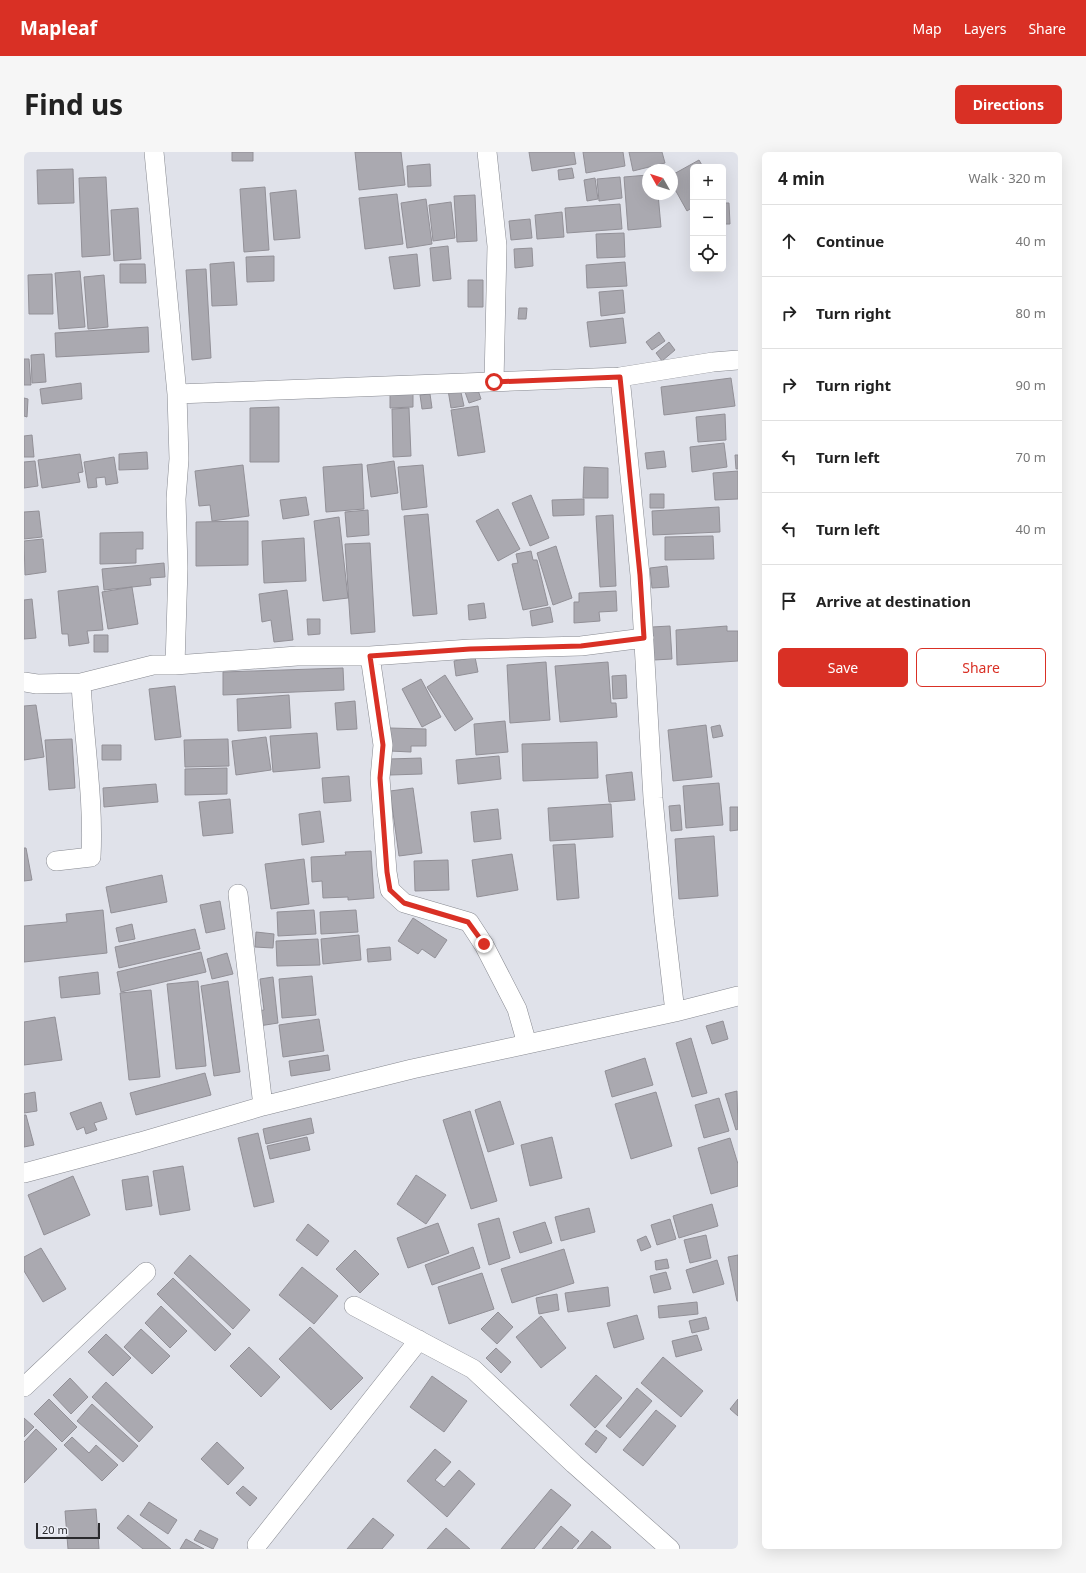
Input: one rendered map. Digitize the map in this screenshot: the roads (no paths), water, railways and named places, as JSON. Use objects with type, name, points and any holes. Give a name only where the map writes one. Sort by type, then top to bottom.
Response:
[{"type":"street","points":[[154,152],[156,160],[177,394],[179,459],[176,499],[178,568],[175,665]]},
{"type":"street","points":[[487,152],[497,246],[494,382]]},
{"type":"street","points":[[177,394],[620,377],[713,362],[738,360]]},
{"type":"street","points":[[620,377],[640,575],[653,798],[664,917],[675,1012]]},
{"type":"street","points":[[24,682],[54,684],[81,683],[153,665],[175,665],[297,656],[370,656],[470,649],[581,646],[644,638]]},
{"type":"street","points":[[370,656],[383,745],[380,778],[387,872],[390,890],[404,903],[468,922],[484,944],[517,1009],[527,1044]]},
{"type":"street","points":[[56,861],[91,857],[92,836],[90,791],[83,727],[81,683]]},
{"type":"street","points":[[238,894],[263,1106]]},
{"type":"street","points":[[24,1173],[140,1142],[263,1106],[412,1069],[675,1012],[738,996]]},
{"type":"street","points":[[24,1387],[146,1272]]},
{"type":"street","points":[[354,1306],[473,1369],[574,1464],[670,1549]]},
{"type":"street","points":[[258,1548],[419,1340]]}]
